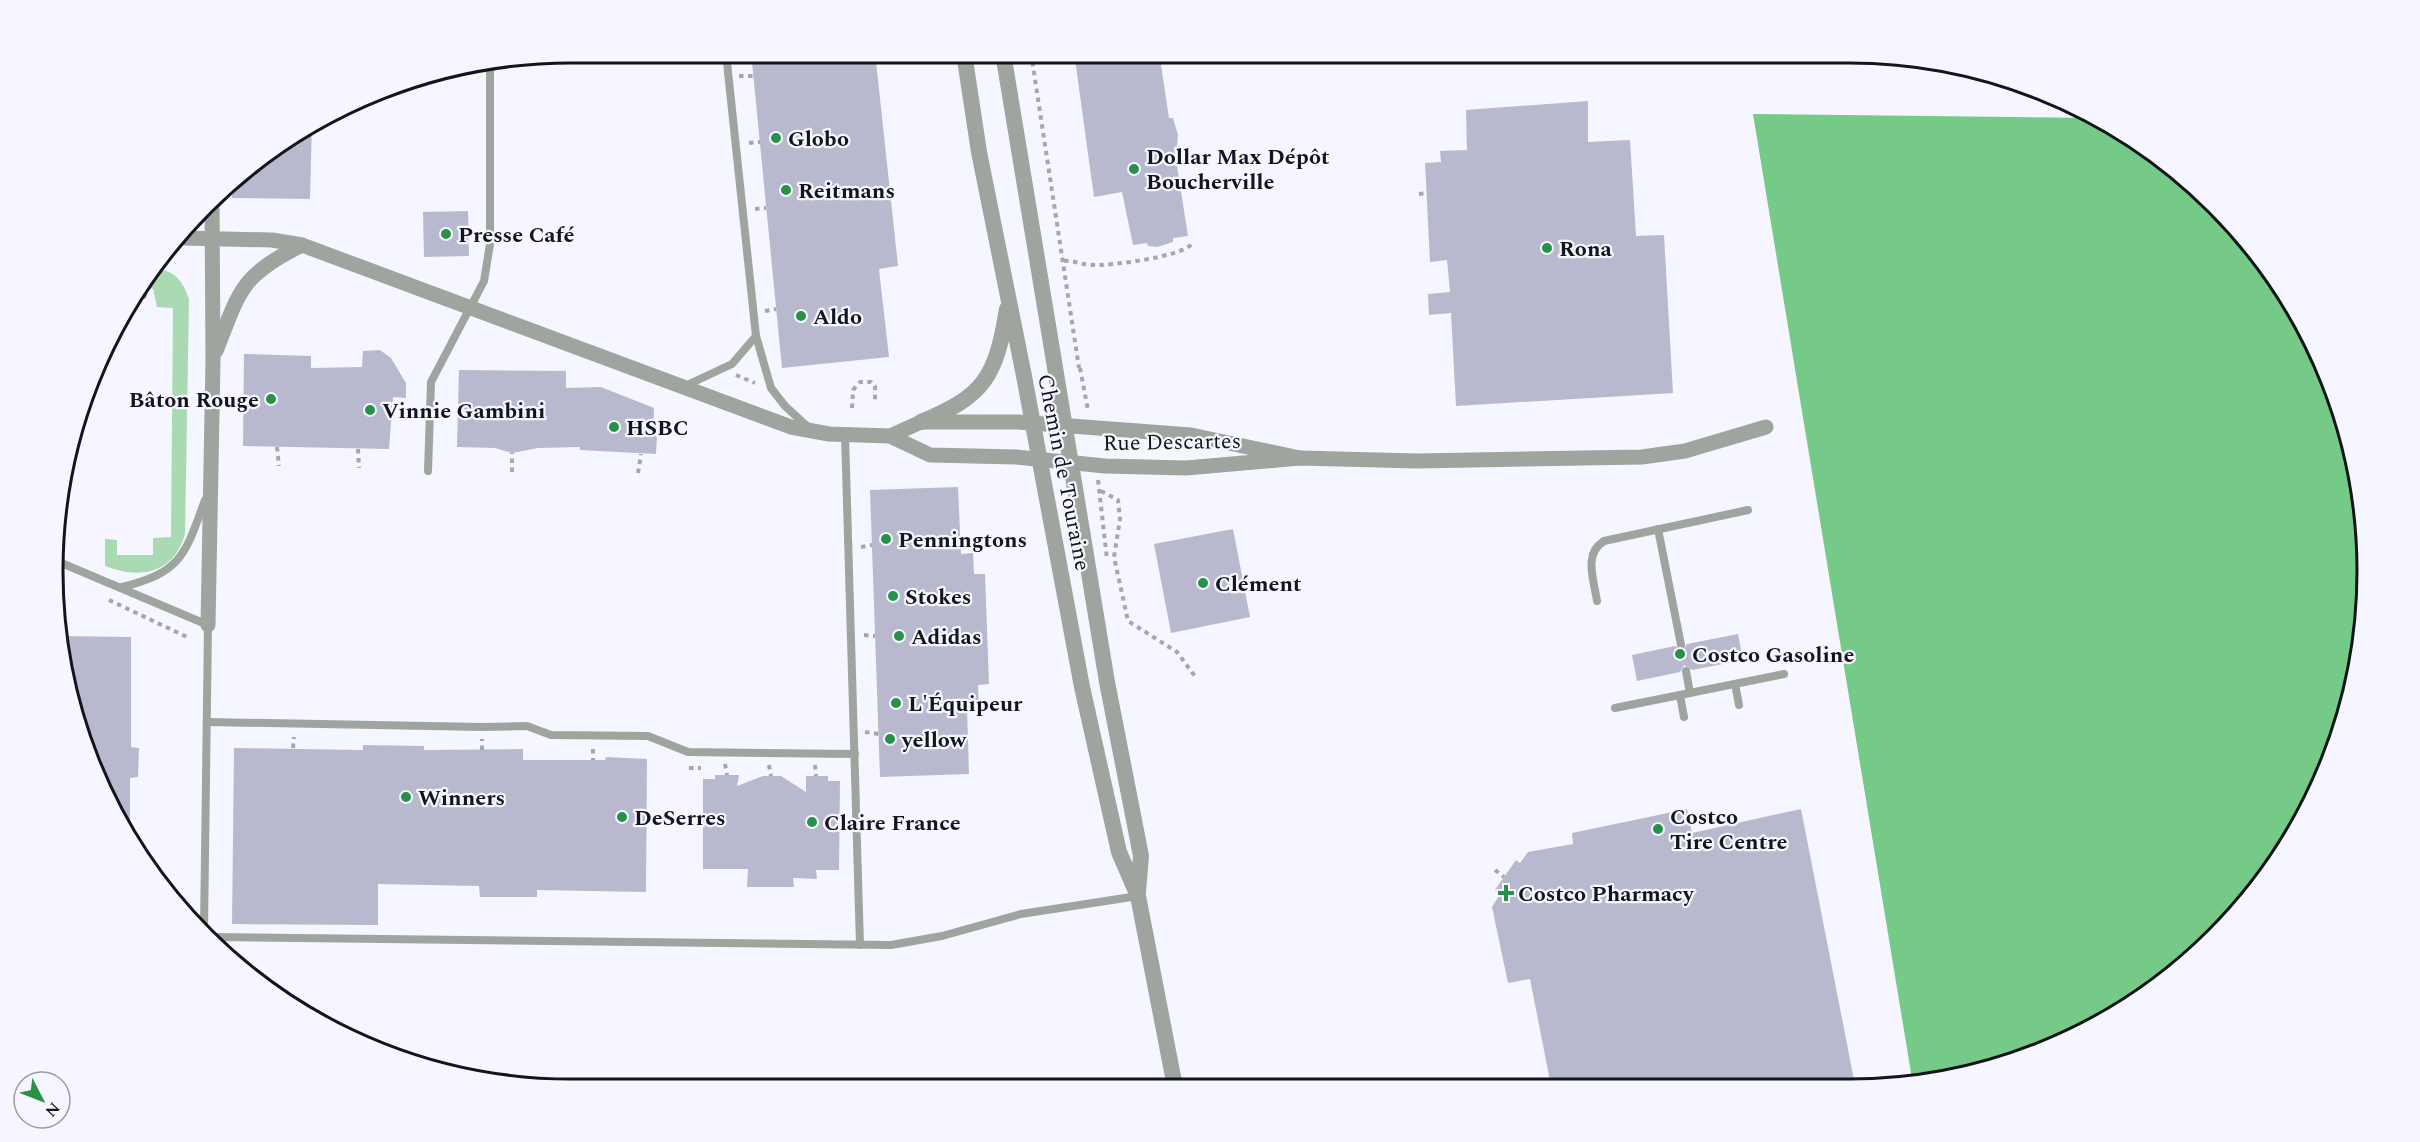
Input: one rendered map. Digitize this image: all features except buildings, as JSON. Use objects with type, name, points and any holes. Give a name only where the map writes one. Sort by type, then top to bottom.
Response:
[{"type":"street","name":"Chemin de Touraine","points":[[966,63],[979,152],[1034,424],[1082,687],[1119,852],[1138,896],[1173,1079]]},
{"type":"street","name":"Chemin de Touraine","points":[[1005,63],[1107,682],[1141,856],[1138,896]]},
{"type":"street","points":[[208,625],[213,360],[212,212]]},
{"type":"street","points":[[187,238],[272,240],[302,246],[791,427],[845,435],[890,436]]},
{"type":"street","points":[[213,360],[244,285],[273,260],[302,246]]},
{"type":"street","points":[[921,422],[960,404],[986,379],[999,356],[1009,300]]},
{"type":"street","name":"Rue Descartes","points":[[890,436],[921,422],[1034,424],[1191,435],[1300,458]]},
{"type":"street","name":"Rue Descartes","points":[[890,436],[930,454],[1186,468],[1300,458],[1417,461],[1642,457],[1685,451],[1766,427]]},
{"type":"lane","points":[[727,63],[756,336],[771,388],[785,406],[813,432]]},
{"type":"lane","points":[[428,471],[431,382],[484,281],[490,244],[490,70]]},
{"type":"lane","points":[[683,387],[732,364],[756,336]]},
{"type":"lane","points":[[845,435],[860,945]]},
{"type":"lane","points":[[122,587],[148,581],[175,565],[185,551],[210,489]]},
{"type":"lane","points":[[1597,601],[1591,558],[1598,545],[1611,539],[1749,510]]},
{"type":"lane","points":[[1658,529],[1681,645]]},
{"type":"lane","points":[[63,564],[208,625],[204,922]]},
{"type":"lane","points":[[1686,671],[1690,693]]},
{"type":"lane","points":[[1615,708],[1784,674]]},
{"type":"lane","points":[[1735,684],[1738,705]]},
{"type":"lane","points":[[1680,695],[1684,717]]},
{"type":"lane","points":[[208,722],[527,726],[551,735],[648,736],[687,752],[855,754]]},
{"type":"lane","points":[[219,937],[891,945],[942,936],[1021,914],[1138,896]]},
{"type":"path","name":"Chemin de Touraine","points":[[1033,63],[1080,368],[1073,371]]},
{"type":"path","points":[[1419,194],[1427,193]]},
{"type":"path","points":[[1064,261],[1091,265],[1118,263],[1183,251],[1192,244]]},
{"type":"path","points":[[732,373],[755,383]]},
{"type":"path","points":[[852,408],[853,390],[860,382],[871,382],[875,386],[875,400]]},
{"type":"path","points":[[277,447],[279,466]]},
{"type":"path","points":[[358,449],[359,468]]},
{"type":"path","points":[[512,453],[512,472]]},
{"type":"path","points":[[638,474],[641,454]]},
{"type":"path","points":[[1100,490],[1118,500],[1120,519],[1114,557],[1128,621],[1177,652],[1197,679]]},
{"type":"path","points":[[689,768],[707,768]]},
{"type":"path","points":[[725,768],[727,775]]},
{"type":"path","points":[[769,768],[771,776]]},
{"type":"path","points":[[815,768],[816,776]]},
{"type":"path","points":[[1495,870],[1504,877]]},
{"type":"green space","points":[[1753,114],[2079,118],[2131,149],[2184,189],[2231,236],[2252,262],[2289,317],[2305,346],[2330,408],[2340,440],[2353,505],[2357,571],[2356,604],[2353,637],[2340,702],[2305,796],[2289,825],[2252,880],[2231,906],[2184,953],[2158,974],[2103,1011],[2074,1027],[2012,1052],[1980,1062],[1911,1075]]},
{"type":"green space","points":[[164,270],[178,278],[189,299],[185,534],[180,547],[164,565],[154,570],[131,572],[105,566],[105,539],[117,540],[117,555],[153,555],[153,538],[171,537],[173,308],[157,307],[153,289],[150,288]]},
{"type":"place","name":"Globo","points":[[776,138]]},
{"type":"place","name":"Dollar Max Dépôt Boucherville","points":[[1134,169]]},
{"type":"place","name":"Reitmans","points":[[786,190]]},
{"type":"place","name":"Presse Café","points":[[446,234]]},
{"type":"place","name":"Rona","points":[[1547,248]]},
{"type":"place","name":"Aldo","points":[[801,316]]},
{"type":"place","name":"Bâton Rouge","points":[[271,399]]},
{"type":"place","name":"Vinnie Gambini","points":[[370,410]]},
{"type":"place","name":"HSBC","points":[[614,427]]},
{"type":"place","name":"Penningtons","points":[[886,539]]},
{"type":"place","name":"Clément","points":[[1203,583]]},
{"type":"place","name":"Stokes","points":[[893,596]]},
{"type":"place","name":"Adidas","points":[[899,636]]},
{"type":"place","name":"Costco Gasoline","points":[[1680,654]]},
{"type":"place","name":"L'Équipeur","points":[[896,703]]},
{"type":"place","name":"yellow","points":[[890,739]]},
{"type":"place","name":"Winners","points":[[406,797]]},
{"type":"place","name":"DeSerres","points":[[622,817]]},
{"type":"place","name":"Claire France","points":[[812,822]]},
{"type":"place","name":"Costco Tire Centre","points":[[1658,829]]},
{"type":"place","name":"Costco Pharmacy","points":[[1506,893]]}]
